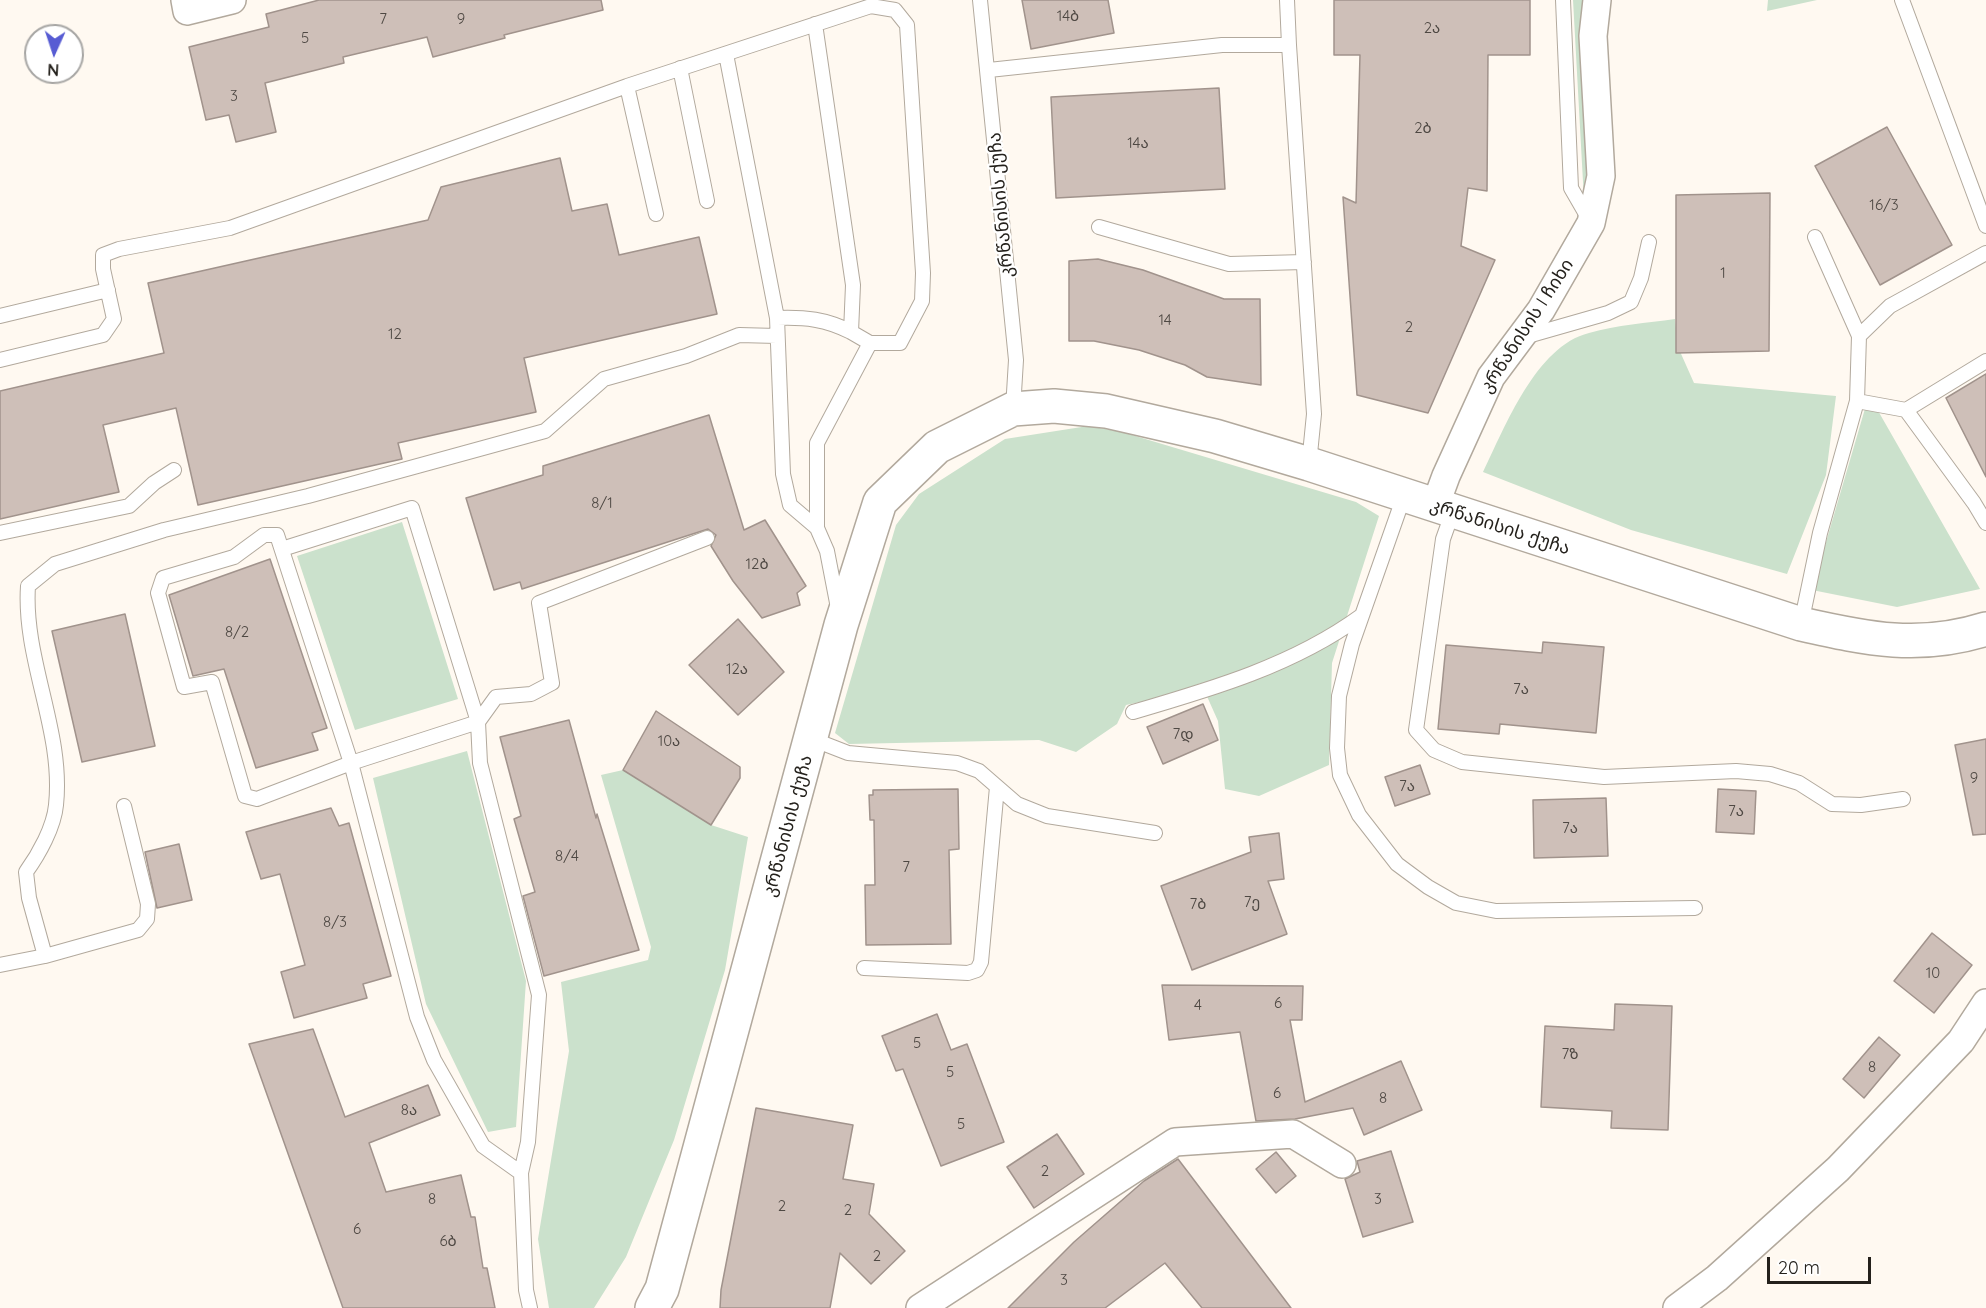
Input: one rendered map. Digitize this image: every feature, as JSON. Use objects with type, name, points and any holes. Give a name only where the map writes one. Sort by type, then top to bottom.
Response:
[{"type":"street","points":[[185,0],[188,11],[232,0]]},
{"type":"street","name":"კრწანისის I ჩიხი","points":[[1444,508],[1446,476],[1491,377],[1541,310],[1591,223],[1601,176],[1593,36],[1597,0]]},
{"type":"street","name":"კრწანისის ქუჩა","points":[[652,1308],[662,1289],[841,625],[880,502],[937,447],[1013,410],[1054,406],[1106,411],[1215,436],[1310,464],[1801,624],[1870,640],[1906,643],[1944,639],[1986,629]]},
{"type":"street","points":[[1677,1308],[1717,1278],[1838,1169],[1961,1041],[1986,1003]]},
{"type":"street","points":[[920,1308],[1175,1142],[1293,1134],[1342,1164]]},
{"type":"lane","name":"კრწანისის ქუჩა","points":[[980,0],[989,70],[1016,360],[1013,410]]},
{"type":"lane","points":[[1287,0],[1314,414],[1310,464]]},
{"type":"lane","points":[[1563,0],[1571,188],[1591,223]]},
{"type":"lane","points":[[1902,0],[1986,226]]},
{"type":"lane","points":[[0,360],[103,335],[114,319],[103,269],[103,255],[119,249],[230,228],[680,68],[871,6],[895,10],[907,25],[923,273],[922,301],[900,343],[870,343],[832,322],[805,317],[777,318]]},
{"type":"lane","points":[[815,24],[853,285],[851,332]]},
{"type":"lane","points":[[989,70],[1222,45],[1289,45]]},
{"type":"lane","points":[[726,54],[777,318],[786,484],[790,506],[818,528]]},
{"type":"lane","points":[[680,68],[707,201]]},
{"type":"lane","points":[[627,86],[656,214]]},
{"type":"lane","points":[[1099,227],[1229,264],[1304,262]]},
{"type":"lane","points":[[1801,624],[1820,533],[1857,401],[1859,336],[1815,237]]},
{"type":"lane","points":[[1520,339],[1608,313],[1631,302],[1641,278],[1649,242]]},
{"type":"lane","points":[[1859,336],[1890,306],[1986,253]]},
{"type":"lane","points":[[0,316],[108,290]]},
{"type":"lane","points":[[45,956],[29,898],[26,872],[38,854],[56,807],[56,763],[27,613],[28,586],[55,564],[164,530],[308,496],[545,431],[604,379],[686,356],[739,335],[777,336]]},
{"type":"lane","points":[[841,625],[827,551],[818,528],[817,443],[870,343]]},
{"type":"lane","points":[[1857,401],[1906,410],[1986,360]]},
{"type":"lane","points":[[1906,410],[1974,503],[1986,524]]},
{"type":"lane","points":[[0,533],[129,506],[154,483],[174,470]]},
{"type":"lane","points":[[1404,496],[1361,616],[1339,696],[1337,748],[1340,775],[1359,815],[1397,864],[1428,887],[1456,903],[1496,911],[1695,908]]},
{"type":"lane","points":[[282,549],[412,508],[478,722],[480,763],[539,995],[528,1142],[521,1173],[526,1290],[530,1308]]},
{"type":"lane","points":[[1444,508],[1443,538],[1416,730],[1434,750],[1462,762],[1604,777],[1736,771],[1770,774],[1799,783],[1832,804],[1861,805],[1903,799]]},
{"type":"lane","points":[[521,1173],[483,1146],[434,1060],[417,1017],[351,763],[277,535],[264,535],[234,557],[164,578],[158,593],[184,687],[212,682],[245,796],[257,799],[351,763],[478,722],[496,697],[531,694],[552,683],[539,603],[707,538]]},
{"type":"lane","points":[[1133,712],[1237,678],[1286,659],[1331,639],[1361,616]]},
{"type":"lane","points":[[812,739],[848,753],[957,763],[979,771],[1017,804],[1047,816],[1155,833]]},
{"type":"lane","points":[[864,968],[968,973],[977,970],[982,951],[997,787]]},
{"type":"lane","points":[[0,965],[45,956],[138,930],[147,919],[148,904],[124,806]]},
{"type":"green space","points":[[1573,0],[1586,0],[1590,176],[1584,200]]},
{"type":"green space","points":[[1768,0],[1817,0],[1767,11]]},
{"type":"green space","points":[[1675,319],[1678,347],[1694,383],[1836,396],[1826,475],[1787,574],[1631,530],[1483,472],[1524,391],[1553,354],[1570,341],[1589,333]]},
{"type":"green space","points":[[1869,395],[1980,589],[1897,607],[1812,590]]},
{"type":"green space","points":[[1088,426],[1122,432],[1356,502],[1379,516],[1332,663],[1329,765],[1259,796],[1225,789],[1218,721],[1201,683],[1169,696],[1126,705],[1117,724],[1076,752],[1039,740],[849,744],[835,733],[896,525],[919,494],[1005,439]]},
{"type":"green space","points":[[402,522],[458,699],[355,730],[297,556]]},
{"type":"green space","points":[[467,751],[526,981],[516,1127],[488,1132],[426,1004],[373,778]]},
{"type":"green space","points":[[623,770],[711,825],[748,837],[725,970],[674,1140],[626,1257],[594,1308],[549,1308],[538,1239],[569,1051],[561,982],[648,960],[651,947],[601,775]]},
{"type":"building","points":[[319,0],[601,0],[603,10],[504,35],[505,38],[433,57],[427,37],[343,57],[344,63],[265,83],[276,132],[236,142],[229,115],[206,120],[189,47],[269,27],[266,14]]},
{"type":"building","points":[[1022,0],[1108,0],[1114,33],[1031,49]]},
{"type":"building","points":[[1334,0],[1530,0],[1530,55],[1488,55],[1487,191],[1468,188],[1461,246],[1495,260],[1428,413],[1357,395],[1343,197],[1356,203],[1360,55],[1334,55]]},
{"type":"building","points":[[1219,88],[1225,189],[1056,198],[1051,97]]},
{"type":"building","points":[[1887,127],[1952,245],[1880,285],[1815,166]]},
{"type":"building","points":[[560,158],[572,211],[607,204],[619,255],[699,237],[717,314],[524,358],[536,412],[398,443],[402,459],[198,505],[176,408],[103,425],[119,492],[0,519],[0,391],[164,353],[148,283],[428,220],[441,187]]},
{"type":"building","points":[[1770,193],[1769,351],[1676,353],[1676,195]]},
{"type":"building","points":[[1098,259],[1143,270],[1224,299],[1260,299],[1261,385],[1207,377],[1185,365],[1139,350],[1094,341],[1069,341],[1069,261]]},
{"type":"building","points":[[1986,374],[1986,477],[1946,398]]},
{"type":"building","points":[[709,415],[744,530],[765,520],[806,586],[797,593],[800,605],[762,618],[733,581],[711,546],[716,535],[708,529],[522,589],[520,582],[494,590],[466,498],[543,475],[543,466]]},
{"type":"building","points":[[270,559],[327,728],[312,733],[318,750],[256,768],[224,669],[193,676],[169,595]]},
{"type":"building","points":[[125,614],[155,746],[82,762],[52,631]]},
{"type":"building","points":[[738,619],[784,672],[738,715],[689,665]]},
{"type":"building","points":[[1543,642],[1604,647],[1596,733],[1500,724],[1499,734],[1438,729],[1446,645],[1542,653]]},
{"type":"building","points":[[1203,704],[1218,740],[1163,764],[1147,727]]},
{"type":"building","points":[[656,711],[740,767],[740,778],[711,825],[623,770]]},
{"type":"building","points":[[569,720],[596,818],[597,814],[639,950],[544,976],[523,896],[535,892],[514,819],[521,816],[500,737]]},
{"type":"building","points":[[1986,739],[1986,834],[1973,835],[1955,745]]},
{"type":"building","points":[[1420,765],[1430,794],[1395,806],[1385,777]]},
{"type":"building","points":[[958,789],[959,849],[949,850],[951,944],[866,945],[865,885],[875,885],[874,820],[870,820],[869,795],[873,795],[873,790]]},
{"type":"building","points":[[1718,789],[1756,791],[1754,834],[1716,832]]},
{"type":"building","points":[[1606,798],[1608,856],[1534,858],[1533,800]]},
{"type":"building","points":[[331,808],[339,826],[349,823],[391,976],[363,984],[367,998],[294,1018],[281,972],[305,965],[280,874],[261,879],[246,832]]},
{"type":"building","points":[[1279,833],[1284,879],[1268,881],[1287,934],[1192,970],[1161,886],[1251,852],[1249,837]]},
{"type":"building","points":[[179,844],[192,900],[157,908],[145,852]]},
{"type":"building","points":[[1932,933],[1972,965],[1934,1013],[1894,981]]},
{"type":"building","points":[[1162,985],[1303,986],[1302,1020],[1290,1020],[1305,1102],[1401,1061],[1422,1110],[1364,1135],[1353,1108],[1295,1119],[1256,1121],[1240,1032],[1169,1040]]},
{"type":"building","points":[[1615,1004],[1672,1006],[1668,1130],[1611,1128],[1612,1111],[1541,1107],[1545,1026],[1614,1030]]},
{"type":"building","points":[[937,1014],[951,1050],[967,1044],[1004,1142],[941,1166],[903,1069],[896,1071],[882,1036]]},
{"type":"building","points":[[313,1029],[345,1117],[428,1085],[440,1115],[369,1143],[386,1192],[461,1175],[471,1217],[475,1217],[483,1268],[487,1268],[495,1308],[343,1308],[249,1044]]},
{"type":"building","points":[[1879,1037],[1900,1055],[1864,1098],[1843,1079]]},
{"type":"building","points":[[756,1108],[853,1125],[843,1179],[874,1184],[869,1214],[905,1251],[871,1284],[840,1253],[830,1308],[720,1308],[721,1290]]},
{"type":"building","points":[[1057,1134],[1084,1174],[1034,1208],[1007,1167]]},
{"type":"building","points":[[1391,1151],[1413,1222],[1363,1237],[1345,1179],[1360,1172],[1357,1161]]},
{"type":"building","points":[[1276,1152],[1296,1176],[1276,1193],[1256,1169]]},
{"type":"building","points":[[1178,1159],[1291,1308],[1202,1308],[1165,1263],[1105,1308],[1008,1308],[1074,1242],[1144,1181]]}]
